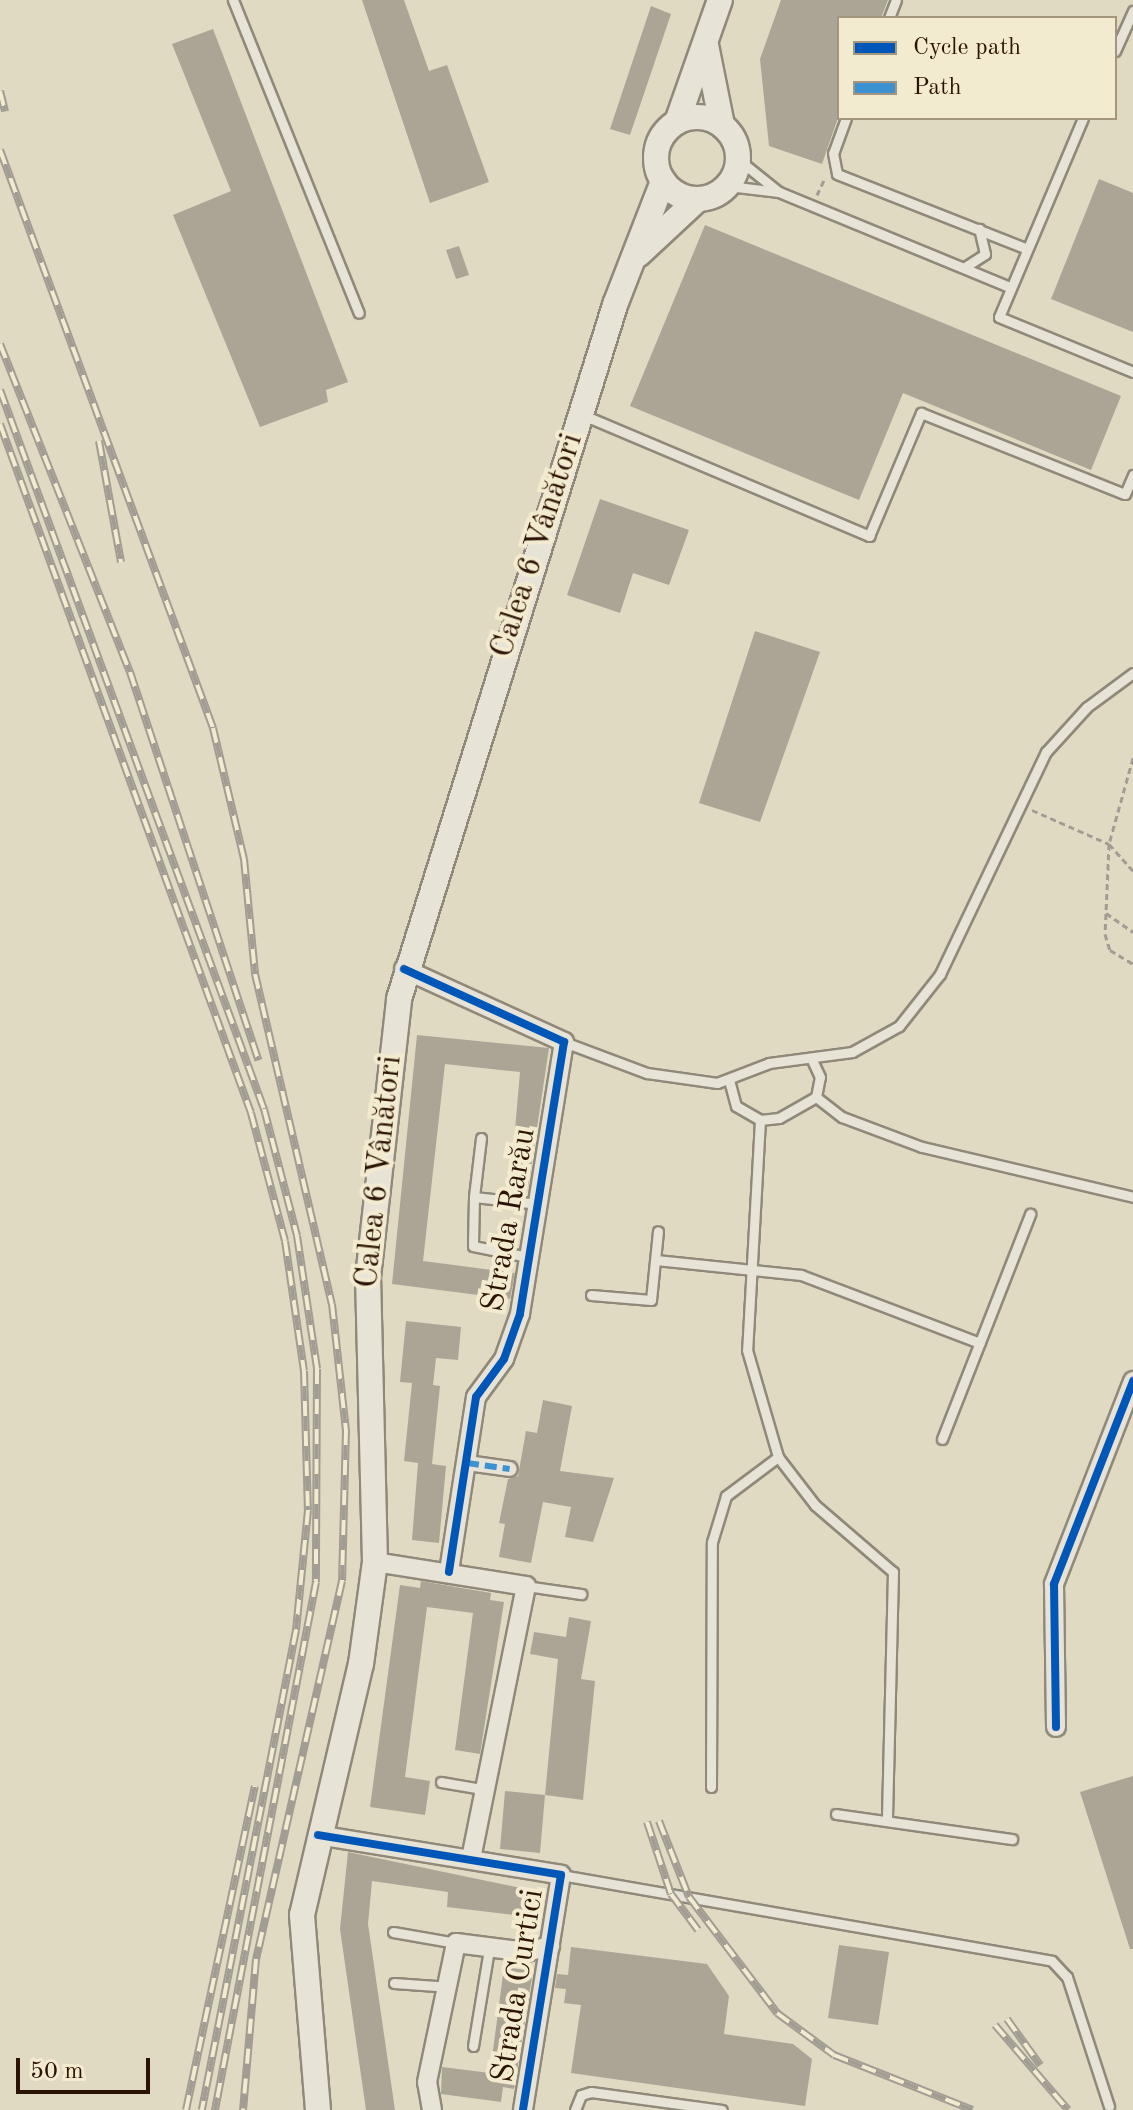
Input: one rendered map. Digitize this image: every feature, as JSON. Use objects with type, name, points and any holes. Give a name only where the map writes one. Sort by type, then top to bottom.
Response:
[{"type":"main road","points":[[706,41],[722,125],[739,160],[728,186],[697,200],[663,181],[657,148],[677,122],[720,0]]},
{"type":"main road","points":[[677,122],[696,117],[722,125]]},
{"type":"main road","name":"Calea 6 Vânători","points":[[318,2110],[302,1942],[318,1835],[361,1664],[375,1562],[368,1277],[404,969],[580,414],[663,181]]},
{"type":"main road","name":"Calea 6 Vânători","points":[[632,261],[697,200]]},
{"type":"street","points":[[404,969],[564,1042]]},
{"type":"street","name":"Strada Rarău","points":[[449,1572],[476,1397],[507,1349],[539,1204],[564,1042]]},
{"type":"street","points":[[1056,1727],[1054,1584],[1133,1381]]},
{"type":"street","points":[[467,1463],[510,1469]]},
{"type":"street","points":[[375,1562],[526,1586],[501,1734],[482,1789],[471,1860]]},
{"type":"street","name":"Strada Curtici","points":[[318,1835],[561,1875],[523,2110]]},
{"type":"street","points":[[432,2110],[427,2082],[450,1987],[456,1943]]},
{"type":"street","name":"Strada Curtici","points":[[456,1943],[489,1949],[550,1946]]},
{"type":"lane","points":[[233,0],[359,313]]},
{"type":"lane","points":[[1117,47],[1133,11]]},
{"type":"lane","points":[[845,120],[831,164],[853,182],[1025,248]]},
{"type":"lane","points":[[1082,120],[1025,248],[999,317],[1133,372]]},
{"type":"lane","points":[[739,160],[779,192]]},
{"type":"lane","points":[[728,186],[779,192],[1010,287]]},
{"type":"lane","points":[[963,267],[985,254],[979,229]]},
{"type":"lane","points":[[580,414],[869,536],[921,413],[1125,494],[1133,475]]},
{"type":"lane","points":[[564,1042],[647,1073],[729,1080],[769,1063],[812,1060],[852,1052],[923,1004],[1046,752],[1087,707],[1133,673]]},
{"type":"lane","points":[[729,1080],[736,1106],[760,1120],[804,1109],[816,1097],[820,1077],[812,1060]]},
{"type":"lane","points":[[816,1097],[842,1117],[922,1147],[1133,1197]]},
{"type":"lane","points":[[760,1120],[747,1350],[778,1457],[815,1505],[893,1572],[887,1821]]},
{"type":"lane","name":"Strada Rarău","points":[[481,1138],[474,1197],[473,1246],[528,1257]]},
{"type":"lane","name":"Strada Rarău","points":[[474,1197],[539,1204]]},
{"type":"lane","points":[[942,1439],[1030,1214]]},
{"type":"lane","points":[[591,1295],[651,1300],[658,1231]]},
{"type":"lane","points":[[656,1260],[801,1275],[980,1343]]},
{"type":"lane","points":[[711,1787],[712,1542],[726,1496],[778,1457]]},
{"type":"lane","points":[[526,1586],[581,1594]]},
{"type":"lane","points":[[441,1782],[482,1789]]},
{"type":"lane","points":[[836,1814],[1012,1839]]},
{"type":"lane","name":"Strada Curtici","points":[[561,1875],[1052,1961],[1067,1977],[1109,2106]]},
{"type":"lane","name":"Strada Curtici","points":[[393,1932],[456,1943]]},
{"type":"lane","points":[[473,2046],[489,1949]]},
{"type":"lane","points":[[394,1983],[450,1987]]},
{"type":"lane","points":[[575,2110],[591,2092],[722,2110]]},
{"type":"path","points":[[812,205],[831,164]]},
{"type":"path","points":[[1133,758],[1109,844],[1106,913],[1110,950],[1133,964]]},
{"type":"path","points":[[1019,804],[1109,844],[1133,871]]},
{"type":"path","points":[[1106,913],[1133,932]]},
{"type":"building","points":[[362,0],[404,0],[429,71],[447,65],[489,182],[430,203]]},
{"type":"building","points":[[781,0],[888,0],[882,16],[837,16],[837,120],[822,164],[769,146],[760,59]]},
{"type":"building","points":[[651,6],[671,14],[630,135],[610,129]]},
{"type":"building","points":[[213,29],[348,382],[326,390],[328,402],[260,427],[173,215],[231,191],[172,44]]},
{"type":"building","points":[[1099,179],[1133,193],[1133,332],[1051,299]]},
{"type":"building","points":[[705,225],[1121,396],[1091,470],[903,393],[859,500],[630,406]]},
{"type":"building","points":[[459,246],[469,275],[456,279],[446,250]]},
{"type":"building","points":[[600,499],[689,530],[669,585],[633,573],[620,613],[567,595]]},
{"type":"building","points":[[755,631],[820,652],[760,822],[699,803]]},
{"type":"building","points":[[417,1035],[549,1048],[528,1188],[510,1187],[520,1072],[445,1064],[423,1261],[515,1273],[510,1299],[392,1284]]},
{"type":"building","points":[[406,1321],[461,1327],[458,1360],[436,1358],[433,1385],[440,1386],[432,1464],[446,1466],[439,1543],[412,1540],[418,1463],[404,1461],[412,1383],[400,1382]]},
{"type":"building","points":[[543,1400],[572,1406],[560,1471],[614,1478],[593,1542],[565,1537],[571,1507],[543,1502],[531,1563],[499,1557],[505,1524],[499,1523],[508,1479],[518,1476],[526,1431],[537,1433]]},
{"type":"building","points":[[421,1581],[491,1593],[490,1600],[504,1602],[480,1754],[455,1750],[473,1613],[427,1607],[405,1777],[430,1781],[425,1815],[370,1807],[400,1585],[420,1588]]},
{"type":"building","points":[[569,1617],[591,1621],[581,1679],[595,1681],[583,1800],[545,1795],[558,1659],[530,1654],[534,1632],[566,1637]]},
{"type":"building","points":[[1133,1776],[1133,1949],[1130,1949],[1080,1792]]},
{"type":"building","points":[[505,1791],[545,1795],[540,1853],[500,1849]]},
{"type":"building","points":[[348,1852],[526,1889],[522,1916],[447,1907],[448,1892],[372,1881],[368,1924],[395,2110],[366,2110],[340,1929]]},
{"type":"building","points":[[839,1945],[889,1952],[878,2025],[828,2018]]},
{"type":"building","points":[[571,1947],[707,1964],[729,1996],[724,2034],[793,2044],[812,2059],[805,2106],[571,2073],[581,2005],[564,2003],[566,1989],[555,1988],[557,1974],[568,1975]]},
{"type":"building","points":[[504,1967],[533,1971],[514,2089],[503,2087],[501,2102],[441,2094],[442,2067],[490,2073]]},
{"type":"railway","points":[[0,91],[5,111]]},
{"type":"railway","points":[[0,150],[213,728],[244,859],[255,974],[332,1304],[346,1430],[342,1581],[256,1959],[243,2110]]},
{"type":"railway","points":[[0,344],[130,672],[258,1060]]},
{"type":"railway","points":[[0,390],[264,1109],[297,1236],[317,1369],[316,1582],[215,2110]]},
{"type":"railway","points":[[0,424],[251,1113],[285,1241],[304,1371],[308,1510],[296,1630],[202,2110]]},
{"type":"railway","points":[[99,441],[121,562]]},
{"type":"railway","points":[[186,2110],[255,1786]]},
{"type":"railway","points":[[659,1821],[689,1897],[777,2013],[834,2055],[973,2110]]},
{"type":"railway","points":[[647,1822],[671,1894],[698,1930]]},
{"type":"railway","points":[[1007,2019],[1040,2065]]},
{"type":"railway","points":[[995,2025],[1068,2110]]},
{"type":"marked path","points":[[467,1463],[510,1469]]},
{"type":"cycle path","points":[[404,969],[564,1042],[520,1314],[504,1359],[476,1397],[449,1572]]},
{"type":"cycle path","points":[[1056,1727],[1054,1584],[1133,1381]]},
{"type":"cycle path","points":[[318,1835],[561,1875],[523,2110]]}]
